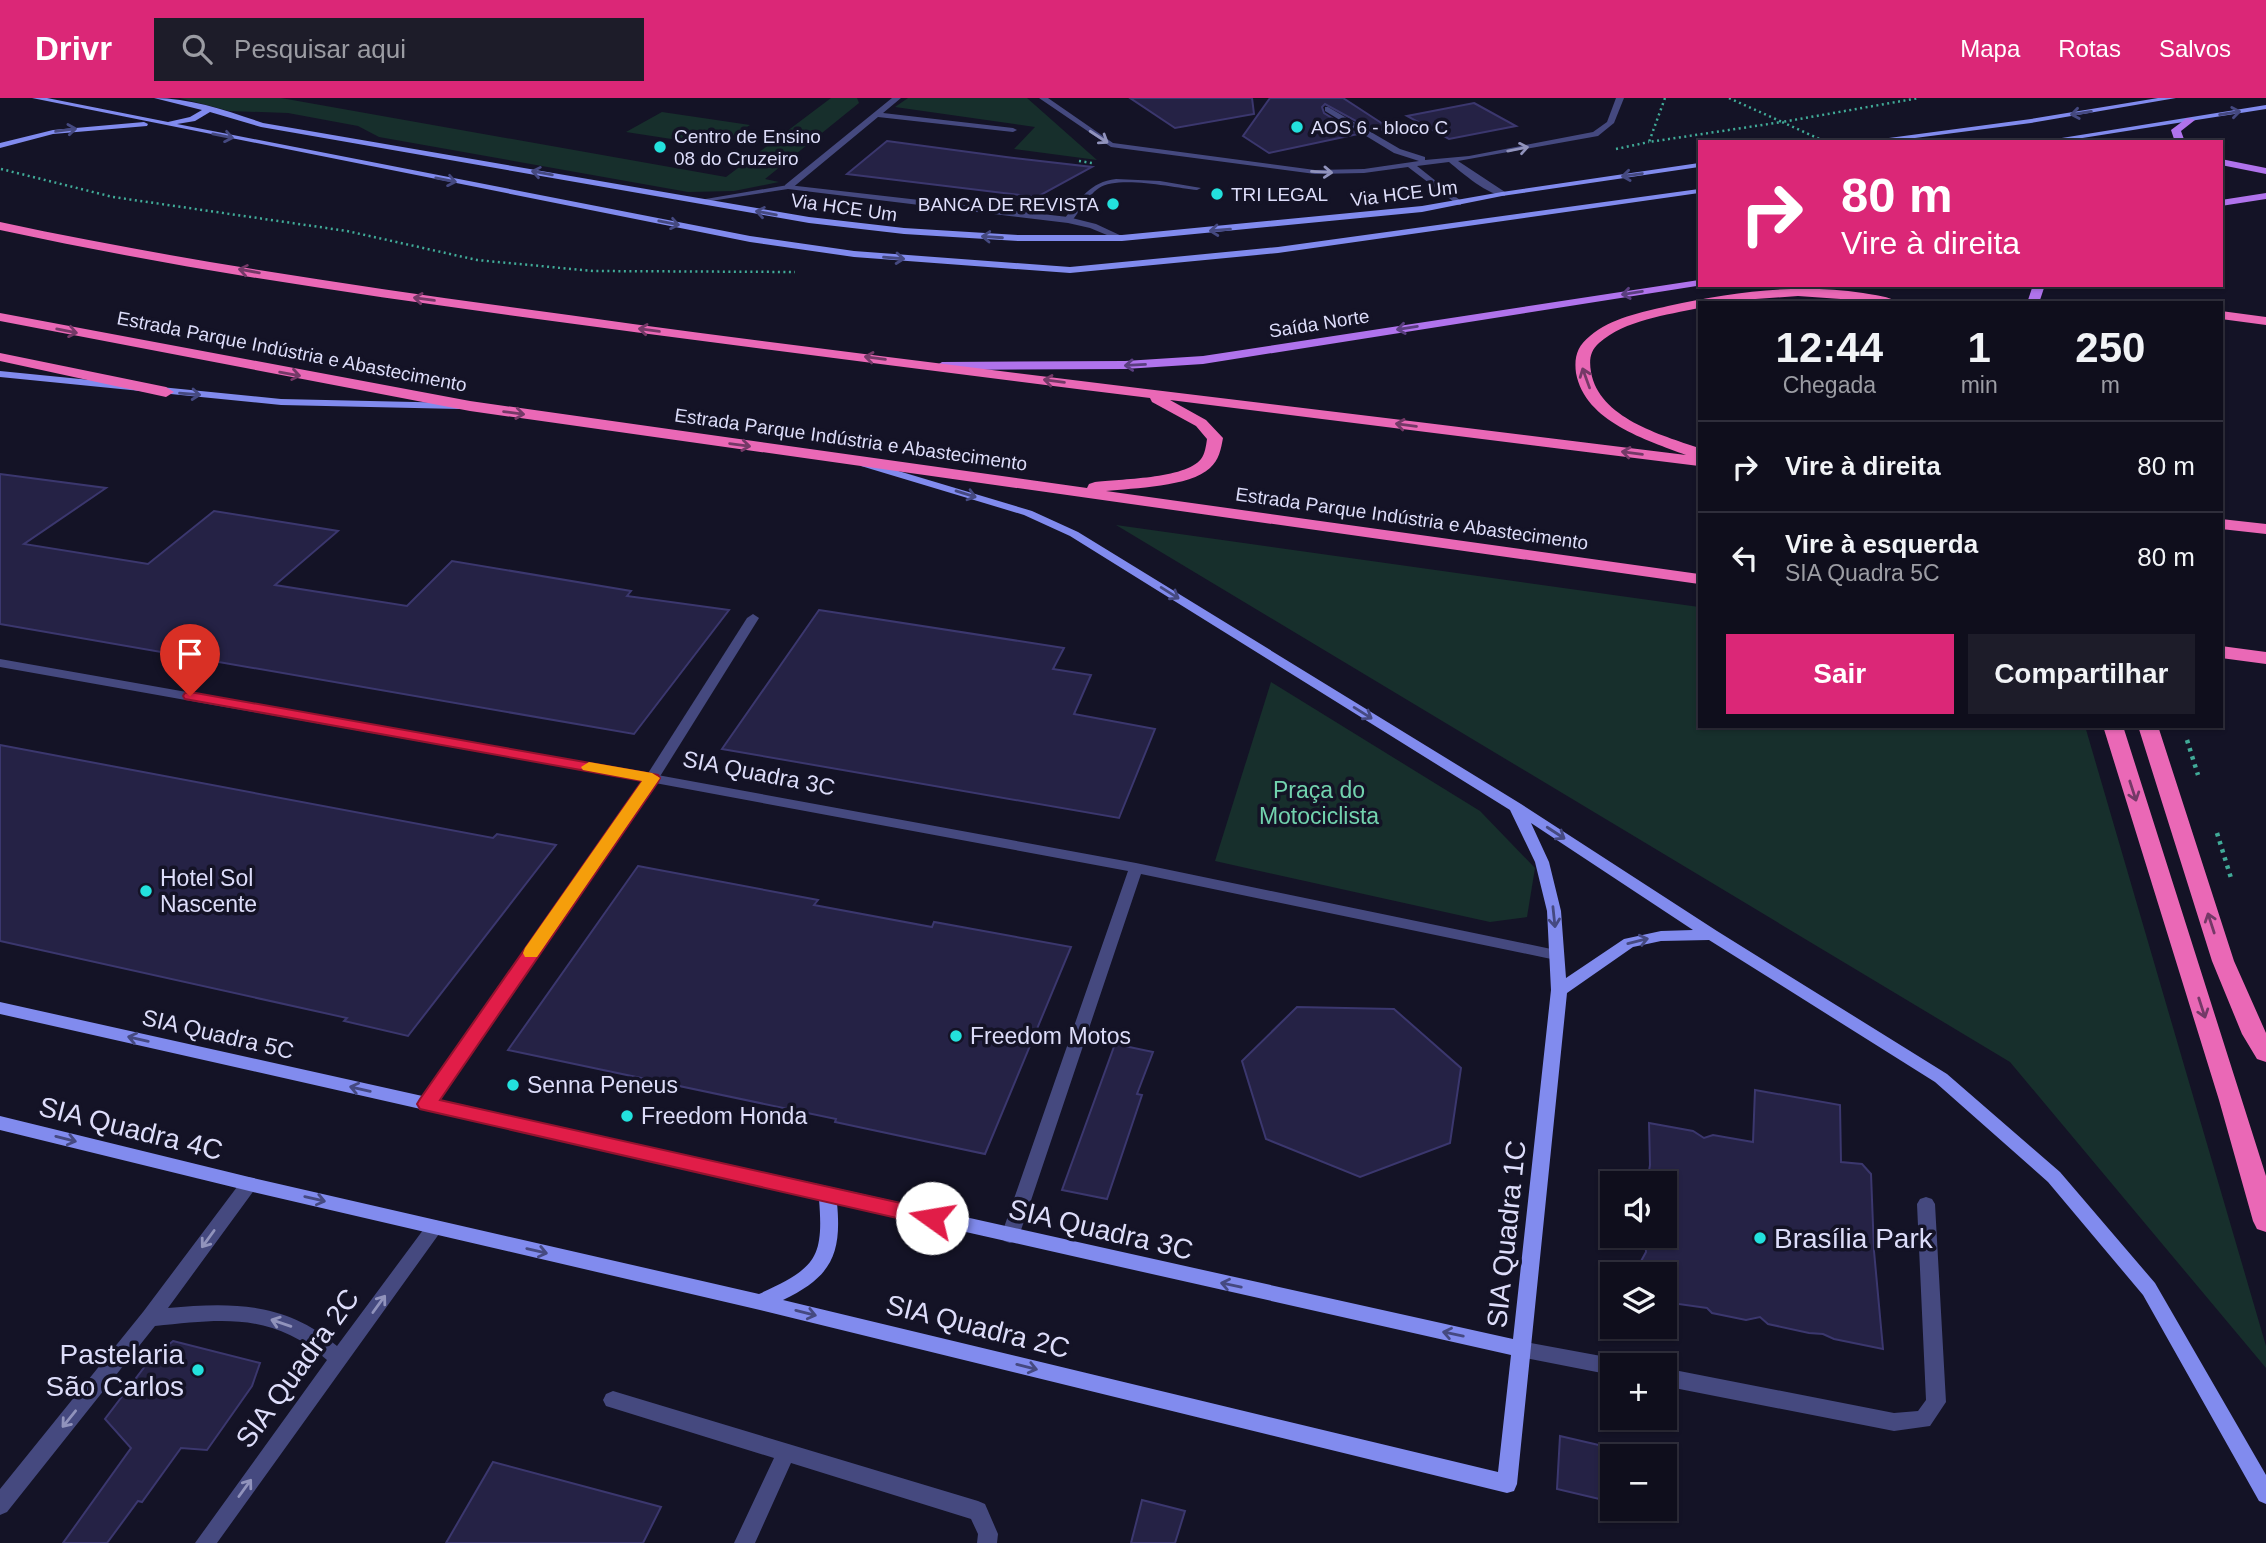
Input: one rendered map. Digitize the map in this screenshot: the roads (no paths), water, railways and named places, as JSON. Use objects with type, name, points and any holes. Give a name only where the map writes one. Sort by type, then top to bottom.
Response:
[{"type":"highway","points":[[0,219],[60,239]]},
{"type":"highway","points":[[0,226],[60,239],[379,293],[745,343],[1698,461]]},
{"type":"highway","points":[[1723,301],[1797,293],[1878,301]]},
{"type":"highway","points":[[1698,304],[1627,322],[1597,337],[1587,346],[1581,358],[1586,385],[1612,414],[1650,436],[1698,454]]},
{"type":"highway","points":[[2223,315],[2266,321]]},
{"type":"highway","name":"Estrada Parque Indústria e Abastecimento","points":[[0,317],[470,406],[1698,579]]},
{"type":"highway","points":[[0,357],[166,392]]},
{"type":"highway","points":[[1061,490],[1157,480],[1201,469],[1212,456],[1214,438],[1201,422],[1146,392]]},
{"type":"highway","points":[[2223,524],[2266,529]]},
{"type":"highway","points":[[2223,652],[2266,658]]},
{"type":"highway","points":[[2114,728],[2231,1100],[2266,1221]]},
{"type":"highway","points":[[2149,728],[2223,961],[2254,1034],[2266,1053]]},
{"type":"main road","points":[[36,98],[750,239],[854,254],[1070,270],[1278,250],[1698,191]]},
{"type":"main road","name":"Via HCE Um","points":[[158,98],[209,109],[261,125],[809,220],[904,231],[1018,239],[1122,238],[1252,228],[1422,209],[1502,194],[1698,165]]},
{"type":"main road","points":[[1879,140],[2172,98]]},
{"type":"main road","points":[[2055,140],[2266,107]]},
{"type":"main road","points":[[0,146],[44,133],[192,119],[209,109]]},
{"type":"main road","points":[[2179,140],[2176,130],[2190,120]]},
{"type":"main road","points":[[1904,140],[1959,130]]},
{"type":"main road","points":[[295,150],[299,144],[314,139],[342,137]]},
{"type":"main road","points":[[2223,162],[2266,172]]},
{"type":"main road","points":[[2223,203],[2266,196]]},
{"type":"main road","points":[[1324,244],[1314,240],[1307,232],[1313,223],[1336,218]]},
{"type":"main road","points":[[1252,228],[1267,235],[1278,250]]},
{"type":"main road","name":"Saída Norte","points":[[942,366],[1125,365],[1203,360],[1698,283]]},
{"type":"main road","points":[[0,374],[281,402],[470,406]]},
{"type":"main road","points":[[854,460],[1028,513],[1074,534],[1516,807],[1712,935],[1941,1078],[2054,1177],[2149,1289],[2266,1494]]},
{"type":"main road","name":"SIA Quadra 1C","points":[[1507,1483],[1559,990],[1554,911],[1542,862],[1516,807]]},
{"type":"main road","points":[[1559,990],[1629,943],[1661,936],[1712,935]]},
{"type":"main road","name":"SIA Quadra 5C","points":[[0,1009],[426,1104]]},
{"type":"main road","name":"SIA Quadra 3C","points":[[426,1104],[1520,1349]]},
{"type":"main road","name":"SIA Quadra 4C","points":[[0,1123],[248,1184]]},
{"type":"main road","name":"SIA Quadra 2C","points":[[248,1184],[760,1302],[1507,1483]]},
{"type":"main road","points":[[760,1302],[796,1285],[816,1268],[830,1240],[828,1194]]},
{"type":"street","points":[[788,187],[877,115],[885,101],[897,98]]},
{"type":"street","points":[[1043,98],[1100,139],[1124,148],[1315,172],[1364,171],[1410,163],[1451,160],[1595,134],[1610,122],[1620,98]]},
{"type":"street","points":[[1328,110],[1397,151],[1413,158],[1433,161]]},
{"type":"street","points":[[877,115],[1013,130]]},
{"type":"street","points":[[1451,160],[1502,194]]},
{"type":"street","points":[[1410,163],[1458,203]]},
{"type":"street","points":[[1069,220],[1102,182],[1120,181],[1197,188]]},
{"type":"street","points":[[698,201],[788,187],[1069,220],[1122,238]]},
{"type":"street","points":[[426,1104],[652,778],[753,618]]},
{"type":"street","points":[[0,663],[652,778]]},
{"type":"street","name":"SIA Quadra 3C","points":[[652,778],[1136,868],[1556,956]]},
{"type":"street","points":[[1010,1236],[1136,868]]},
{"type":"street","points":[[0,1505],[150,1318],[248,1184]]},
{"type":"street","points":[[1677,1380],[1894,1422],[1923,1420],[1936,1402],[1926,1204]]},
{"type":"street","name":"SIA Quadra 2C","points":[[205,1543],[435,1227]]},
{"type":"street","points":[[150,1318],[208,1313],[259,1315],[304,1331],[339,1359]]},
{"type":"street","points":[[1520,1349],[1600,1365]]},
{"type":"street","points":[[613,1400],[978,1511],[988,1534],[987,1543]]},
{"type":"street","points":[[744,1543],[786,1453]]},
{"type":"place","name":"AOS 6 - bloco C","points":[[1297,127]]},
{"type":"place","name":"Centro de Ensino 08 do Cruzeiro","points":[[660,147]]},
{"type":"place","name":"TRI LEGAL","points":[[1217,194]]},
{"type":"place","name":"BANCA DE REVISTA","points":[[1113,204]]},
{"type":"place","name":"Hotel Sol Nascente","points":[[146,891]]},
{"type":"place","name":"Freedom Motos","points":[[956,1036]]},
{"type":"place","name":"Senna Peneus","points":[[513,1085]]},
{"type":"place","name":"Freedom Honda","points":[[627,1116]]},
{"type":"place","name":"Brasília Park","points":[[1760,1238]]},
{"type":"place","name":"Pastelaria São Carlos","points":[[198,1370]]},
{"type":"park label","name":"Praça do Motociclista","points":[[1319,803]]}]
